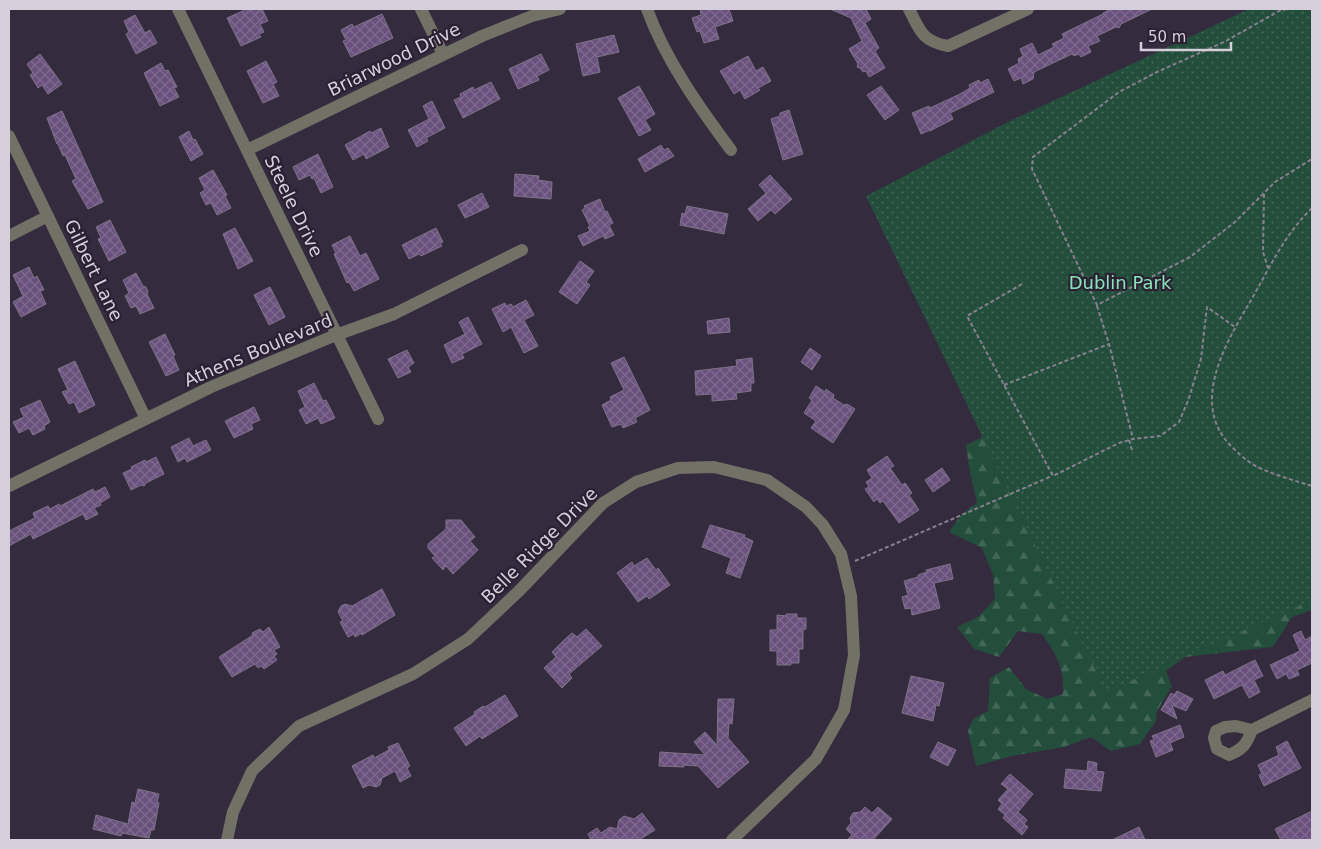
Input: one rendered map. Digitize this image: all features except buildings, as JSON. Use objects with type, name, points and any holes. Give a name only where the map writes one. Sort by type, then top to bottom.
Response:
[{"type":"street","name":"Steele Drive","points":[[178,9],[378,419]]},
{"type":"street","points":[[421,9],[443,54]]},
{"type":"street","name":"Briarwood Drive","points":[[246,150],[443,54],[532,16],[560,9]]},
{"type":"street","points":[[647,9],[655,32],[702,112],[730,150]]},
{"type":"street","points":[[909,9],[922,35],[936,44],[948,46],[1028,9]]},
{"type":"street","name":"Gilbert Lane","points":[[9,136],[146,419]]},
{"type":"street","points":[[9,236],[48,216]]},
{"type":"street","name":"Athens Boulevard","points":[[9,486],[211,387],[394,314],[522,250]]},
{"type":"street","name":"Belle Ridge Drive","points":[[227,840],[232,812],[252,771],[299,726],[413,674],[468,639],[519,591],[602,503],[636,482],[678,468],[714,467],[768,480],[806,507],[823,525],[841,554],[852,596],[854,655],[844,710],[816,759],[732,840]]},
{"type":"street","points":[[1252,730],[1312,700]]},
{"type":"path","points":[[1133,439],[1110,344],[1097,305],[1032,169],[1033,157],[1120,92],[1157,72],[1224,42],[1279,11],[1287,9]]},
{"type":"path","points":[[1097,305],[1190,257],[1235,222],[1275,182],[1312,159]]},
{"type":"path","points":[[1264,194],[1263,252],[1268,268]]},
{"type":"path","points":[[1312,208],[1288,234],[1235,327],[1227,342],[1211,394],[1212,411],[1217,428],[1228,443],[1244,458],[1261,469],[1312,486]]},
{"type":"path","points":[[1022,284],[967,316],[1053,476]]},
{"type":"path","points":[[854,561],[1053,476],[1119,443],[1133,439],[1160,436],[1178,422],[1188,401],[1201,359],[1207,308],[1235,327]]},
{"type":"path","points":[[1004,385],[1110,344]]},
{"type":"path","points":[[1129,440],[1132,450]]},
{"type":"green space","name":"Dublin Park","points":[[1249,9],[1312,9],[1312,600],[1106,692],[866,196],[1006,123]]},
{"type":"green space","points":[[1006,426],[1312,527],[1312,610],[1292,617],[1273,647],[1185,657],[1166,671],[1172,686],[1157,711],[1156,721],[1140,744],[1111,751],[1091,737],[1064,747],[1012,756],[976,766],[968,731],[973,719],[988,711],[990,678],[1009,667],[1026,689],[1047,699],[1063,694],[1059,662],[1042,634],[1018,631],[999,657],[974,649],[957,627],[978,617],[995,599],[993,575],[982,548],[949,532],[961,515],[977,503],[966,445]]}]
